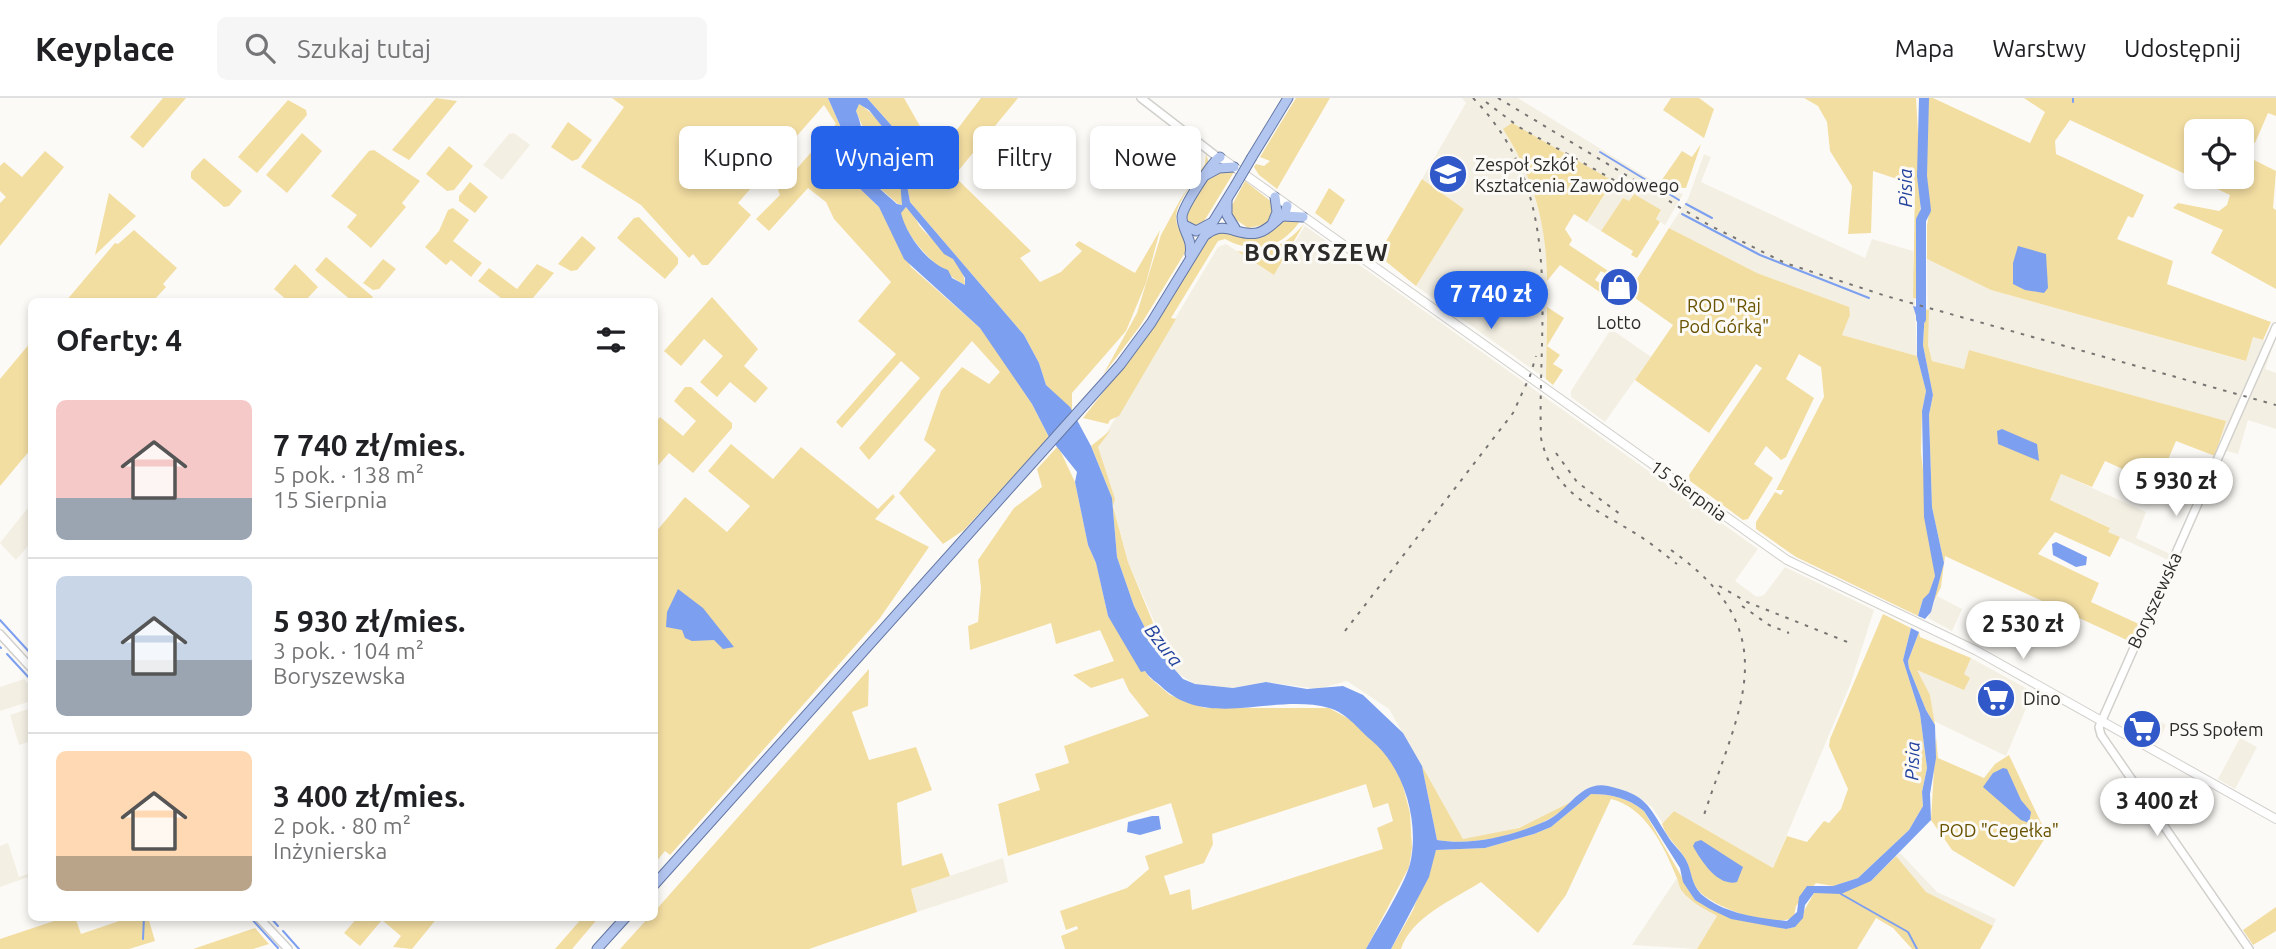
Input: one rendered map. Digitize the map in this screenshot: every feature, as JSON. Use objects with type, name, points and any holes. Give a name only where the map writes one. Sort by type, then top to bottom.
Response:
[{"type":"main road","points":[[658,881],[1082,408],[1140,338],[1288,98]]},
{"type":"main road","points":[[1186,266],[1191,244],[1183,223],[1183,210],[1220,156]]},
{"type":"main road","name":"15 Sierpnia","points":[[1220,156],[1787,560],[1989,657],[2276,819]]},
{"type":"main road","points":[[1210,170],[1234,167]]},
{"type":"main road","points":[[1228,196],[1226,213],[1235,228]]},
{"type":"main road","points":[[1275,197],[1279,214]]},
{"type":"main road","points":[[1200,242],[1215,229],[1235,228],[1254,234],[1272,224],[1287,205]]},
{"type":"main road","points":[[1279,214],[1303,217]]},
{"type":"main road","points":[[1183,223],[1187,229],[1196,231],[1213,221]]},
{"type":"main road","points":[[597,949],[622,921]]},
{"type":"street","name":"15 Sierpnia","points":[[1141,98],[1220,156]]},
{"type":"street","points":[[1209,148],[1210,170]]},
{"type":"street","name":"Boryszewska","points":[[2099,720],[2276,327]]},
{"type":"street","points":[[0,634],[28,665]]},
{"type":"street","points":[[2099,720],[2101,736],[2249,949]]},
{"type":"street","points":[[262,921],[288,949]]},
{"type":"shaded area","points":[[1462,98],[1518,98],[1666,189],[1683,194],[1665,225],[1656,219],[1661,211],[1633,194],[1629,202],[1623,198],[1601,231],[1587,222],[1613,182],[1504,129],[1527,173],[1543,225],[1547,262],[1546,379],[1416,286],[1464,209],[1422,179],[1466,103]]},
{"type":"shaded area","points":[[514,133],[530,145],[502,180],[483,165],[509,134]]},
{"type":"shaded area","points":[[1704,154],[1711,157],[1701,182],[1865,258],[1872,239],[1913,251],[1917,356],[1842,335],[1850,315],[1848,307],[1757,273],[1669,228],[1688,199]]},
{"type":"shaded area","points":[[1305,226],[1758,549],[1735,581],[1757,597],[1764,595],[1785,567],[1874,610],[1850,685],[1773,868],[1674,811],[1663,824],[1652,807],[1635,795],[1579,795],[1535,823],[1496,834],[1463,839],[1389,709],[1347,681],[1318,689],[1266,682],[1233,688],[1195,684],[1177,673],[1128,562],[1098,447],[1218,247],[1226,244],[1274,275]]},
{"type":"shaded area","points":[[1927,259],[1991,290],[2245,361],[2253,337],[2266,341],[2229,441],[2274,343],[2265,369],[2276,373],[2276,429],[2248,420],[2238,454],[2219,449],[2225,421],[1969,350],[1964,369],[1932,361],[1928,345]]},
{"type":"shaded area","points":[[1611,329],[1651,357],[1605,422],[1571,397],[1571,391]]},
{"type":"shaded area","points":[[2061,474],[2146,512],[2136,538],[2170,554],[2168,560],[2108,532],[2109,527],[2050,500]]},
{"type":"shaded area","points":[[28,508],[28,546],[16,560],[0,543]]},
{"type":"shaded area","points":[[1937,596],[1962,609],[1952,631],[1928,618]]},
{"type":"shaded area","points":[[1971,658],[2033,692],[2006,756],[1934,721],[1930,695],[1917,673],[1917,669],[1963,675]]},
{"type":"shaded area","points":[[24,679],[28,684],[28,702],[0,711],[0,687]]},
{"type":"shaded area","points":[[28,709],[28,742],[19,745],[10,715]]},
{"type":"shaded area","points":[[2140,710],[2166,725],[2157,745],[2131,730]]},
{"type":"shaded area","points":[[2240,738],[2257,747],[2235,789],[2218,779]]},
{"type":"shaded area","points":[[8,843],[19,877],[28,874],[28,877],[0,887],[0,846]]},
{"type":"shaded area","points":[[1900,853],[1937,892],[1996,919],[1993,926],[1925,892],[1896,856]]},
{"type":"shaded area","points":[[1003,858],[1008,882],[917,912],[911,889]]},
{"type":"shaded area","points":[[1677,878],[1680,888],[1689,899],[1717,916],[1697,949],[1632,945]]},
{"type":"green space","points":[[163,98],[186,98],[143,148],[130,137]]},
{"type":"green space","points":[[436,98],[457,101],[409,160],[392,150]]},
{"type":"green space","points":[[612,98],[828,98],[840,126],[834,126],[836,124],[824,105],[797,136],[797,126],[679,126],[679,189],[750,189],[738,203],[751,215],[708,265],[702,265],[693,254],[689,258],[641,205],[581,167],[624,107]]},
{"type":"green space","points":[[867,98],[904,98],[920,126],[892,126]]},
{"type":"green space","points":[[981,98],[1018,98],[995,126],[973,126],[973,153],[959,170],[959,127]]},
{"type":"green space","points":[[1296,98],[1330,98],[1277,189],[1259,175],[1254,167],[1256,164],[1264,166],[1270,161],[1260,157]]},
{"type":"green space","points":[[1671,98],[1699,98],[1714,109],[1704,138],[1663,110]]},
{"type":"green space","points":[[1804,98],[1916,98],[1921,185],[1918,299],[1913,298],[1915,185],[1873,171],[1871,233],[1848,234],[1852,186],[1830,151],[1827,122],[1818,106]]},
{"type":"green space","points":[[1927,98],[1933,98],[2030,143],[2045,112],[2024,98],[2276,98],[2276,116],[2268,113],[2255,143],[2254,119],[2184,119],[2184,173],[2070,120],[2055,141],[2056,154],[2144,195],[2133,218],[2128,216],[2117,239],[2173,261],[2167,284],[2271,322],[2263,340],[2253,337],[2246,361],[1991,290],[1927,259],[1930,208],[1927,180]]},
{"type":"green space","points":[[288,100],[306,110],[307,115],[257,173],[238,157]]},
{"type":"green space","points":[[858,103],[882,126],[862,126],[856,111]]},
{"type":"green space","points":[[568,122],[592,140],[578,159],[572,161],[551,147]]},
{"type":"green space","points":[[1512,123],[1613,181],[1587,222],[1574,214],[1565,229],[1572,240],[1569,245],[1622,280],[1621,283],[1601,271],[1595,280],[1614,292],[1610,299],[1560,265],[1547,281],[1544,240],[1536,202],[1523,165],[1503,129]]},
{"type":"green space","points":[[302,133],[322,151],[287,193],[266,175]]},
{"type":"green space","points":[[1701,144],[1686,188],[1671,187],[1661,181],[1682,151],[1692,157]]},
{"type":"green space","points":[[449,146],[473,166],[454,190],[447,191],[426,174]]},
{"type":"green space","points":[[374,150],[420,181],[402,203],[406,207],[371,248],[347,227],[357,215],[331,196],[369,151]]},
{"type":"green space","points":[[45,151],[64,167],[0,246],[0,203],[6,197],[0,191],[0,166],[4,162],[22,177]]},
{"type":"green space","points":[[811,152],[811,189],[860,189],[879,207],[911,267],[980,328],[1032,404],[1049,437],[964,530],[943,544],[899,493],[936,450],[924,440],[941,391],[962,367],[989,384],[1000,372],[972,341],[869,460],[859,448],[920,378],[901,361],[842,428],[836,422],[896,354],[858,321],[891,282],[834,219],[826,202],[808,188],[769,231],[756,219],[780,195],[779,189],[797,189],[797,168]]},
{"type":"green space","points":[[1206,154],[1209,163],[1201,173],[1201,170]]},
{"type":"green space","points":[[204,158],[242,191],[229,206],[224,207],[191,178],[191,172]]},
{"type":"green space","points":[[2254,160],[2276,171],[2273,208],[2276,210],[2276,289],[2211,253],[2223,230],[2173,208],[2178,203],[2219,211],[2227,205],[2230,195],[2217,189],[2254,189]]},
{"type":"green space","points":[[1228,170],[1234,172],[1203,223],[1190,227],[1188,213],[1194,199],[1212,174]]},
{"type":"green space","points":[[1422,179],[1464,209],[1416,286],[1378,255]]},
{"type":"green space","points":[[959,181],[1031,251],[1020,258],[1040,282],[1061,272],[1082,251],[1075,245],[1079,241],[1135,273],[1160,230],[1146,283],[1126,331],[1072,393],[1072,411],[1046,385],[1039,363],[1024,335],[910,202],[908,189],[959,189]]},
{"type":"green space","points":[[1245,181],[1273,203],[1274,208],[1267,224],[1248,228],[1232,217],[1231,207]]},
{"type":"green space","points":[[470,182],[488,197],[475,213],[459,201],[459,196]]},
{"type":"green space","points":[[1329,188],[1345,200],[1331,225],[1315,213]]},
{"type":"green space","points":[[881,189],[901,189],[903,205],[898,204]]},
{"type":"green space","points":[[1189,189],[1176,213],[1186,251],[1140,326],[1103,375],[1137,313],[1161,235]]},
{"type":"green space","points":[[109,193],[136,216],[95,255]]},
{"type":"green space","points":[[1634,194],[1661,210],[1656,219],[1660,222],[1637,258],[1631,255],[1633,251],[1601,231],[1623,198],[1629,201]]},
{"type":"green space","points":[[906,207],[922,229],[955,261],[964,277],[965,285],[926,255],[910,235],[900,213]]},
{"type":"green space","points":[[453,208],[469,220],[453,241],[482,263],[471,277],[451,260],[446,265],[425,247],[439,231],[448,210]]},
{"type":"green space","points":[[639,217],[678,258],[678,264],[665,279],[617,238],[634,218]]},
{"type":"green space","points":[[1284,218],[1300,221],[1276,243],[1246,247],[1225,239],[1218,241],[1171,318],[1176,319],[1119,416],[1108,424],[1083,418],[1145,339],[1210,237],[1220,229],[1240,235]]},
{"type":"green space","points":[[1304,224],[1274,275],[1237,251],[1257,252],[1274,247],[1290,238]]},
{"type":"green space","name":"ROD \"Raj Pod Górką\"","points":[[1669,228],[1757,273],[1849,307],[1850,315],[1842,335],[1917,356],[1926,391],[1922,411],[1921,452],[1935,576],[1918,616],[1796,557],[1756,529],[1756,522],[1775,492],[1781,495],[1784,490],[1776,490],[1824,397],[1821,367],[1799,354],[1786,379],[1814,398],[1786,457],[1781,460],[1766,446],[1754,464],[1773,478],[1748,519],[1743,520],[1690,481],[1689,475],[1762,368],[1756,364],[1709,433],[1635,380],[1673,325],[1628,293]]},
{"type":"green space","points":[[134,230],[177,268],[163,284],[166,287],[156,298],[69,298],[115,243],[118,244]]},
{"type":"green space","points":[[582,236],[596,248],[577,270],[571,271],[558,264]]},
{"type":"green space","points":[[326,257],[373,297],[348,298],[315,270]]},
{"type":"green space","points":[[383,259],[396,269],[379,289],[373,290],[363,283]]},
{"type":"green space","points":[[295,264],[318,287],[308,298],[284,298],[274,289]]},
{"type":"green space","points":[[537,264],[554,273],[533,298],[501,298],[478,281],[489,268],[517,289]]},
{"type":"green space","points":[[712,297],[758,349],[744,366],[768,388],[755,403],[730,382],[717,397],[700,382],[723,356],[704,339],[681,366],[664,351]]},
{"type":"green space","points":[[1547,307],[1564,318],[1547,346],[1560,355],[1553,364],[1563,370],[1553,385],[1546,379]]},
{"type":"green space","points":[[1925,309],[1929,310],[1928,345],[1932,361],[1964,369],[1969,350],[2226,421],[2215,456],[2176,441],[2167,462],[2158,459],[2149,481],[2105,461],[2092,487],[2061,474],[2050,500],[2110,528],[2108,532],[2120,537],[2110,557],[2055,532],[2038,554],[2099,583],[2091,602],[2139,624],[2131,642],[1945,556],[1941,587],[1929,611],[1944,563],[1932,507],[1929,415],[1933,395],[1923,345]]},
{"type":"green space","points":[[28,346],[28,453],[0,486],[0,379]]},
{"type":"green space","points":[[685,387],[691,387],[732,423],[732,428],[693,473],[669,453],[658,466],[660,417],[683,436],[696,421],[674,401]]},
{"type":"green space","points":[[1111,430],[1098,447],[1115,499],[1113,506],[1128,562],[1169,661],[1154,646],[1134,606],[1117,557],[1112,498],[1091,446]]},
{"type":"green space","points":[[731,444],[773,479],[801,447],[878,509],[893,494],[895,497],[875,519],[929,547],[880,618],[670,855],[665,851],[658,859],[658,529],[685,497],[727,532],[750,506],[708,471]]},
{"type":"green space","points":[[1058,446],[1075,482],[1088,545],[1096,563],[1108,616],[1149,677],[1170,695],[1205,708],[1329,708],[1351,720],[1390,757],[1402,782],[1410,813],[1412,848],[1409,867],[1366,949],[1065,949],[1061,936],[1078,929],[1077,926],[1066,930],[1060,911],[1127,888],[1149,869],[1145,856],[1183,843],[1171,803],[1008,856],[998,804],[1040,790],[1035,774],[1069,763],[1064,746],[1149,716],[1129,691],[1123,678],[1091,688],[1073,675],[1114,661],[1100,630],[1056,644],[1051,623],[970,650],[968,626],[978,622],[981,588],[978,560],[1014,508],[1042,487],[1037,469]],"holes":[[[1366,784],[1373,808],[1388,803],[1393,821],[1377,828],[1383,849],[1192,910],[1190,889],[1170,895],[1164,876],[1204,863],[1213,844],[1212,834]]]},
{"type":"green space","points":[[1883,614],[1911,628],[1903,660],[1920,714],[1927,768],[1922,792],[1923,806],[1909,830],[1858,878],[1833,886],[1816,883],[1796,906],[1794,917],[1773,921],[1760,919],[1733,911],[1710,900],[1696,887],[1686,860],[1662,824],[1674,811],[1773,868],[1787,836],[1807,842],[1824,821],[1829,823],[1841,809],[1848,789],[1829,746],[1830,739]]},
{"type":"green space","points":[[1919,632],[1920,637],[1971,658],[1964,674],[1970,678],[1964,690],[1917,670],[1930,695],[1935,725],[1909,668],[1908,661]]},
{"type":"green space","points":[[869,669],[868,706],[852,712],[869,760],[916,747],[932,790],[897,803],[902,866],[942,853],[950,876],[911,889],[917,912],[809,949],[620,949],[645,921],[658,921],[658,908]]},
{"type":"green space","name":"POD \"Cegełka\"","points":[[1936,736],[1938,758],[1984,778],[1995,764],[2009,755],[2047,835],[2014,887],[1952,850],[1931,820]]},
{"type":"green space","points":[[1422,766],[1463,839],[1519,828],[1571,802],[1544,822],[1508,835],[1470,841],[1437,840]]},
{"type":"green space","points":[[1591,794],[1619,798],[1644,811],[1695,900],[1785,929],[1795,927],[1814,893],[1826,893],[1871,881],[1896,856],[1926,892],[1993,926],[1980,949],[1912,949],[1893,928],[1876,918],[1857,949],[1697,949],[1717,916],[1685,895],[1666,852],[1643,819],[1623,803],[1611,799],[1566,895],[1538,933],[1481,882],[1424,918],[1414,927],[1401,949],[1391,949],[1413,910],[1436,850],[1485,848],[1534,834],[1551,827]]},
{"type":"green space","points":[[2276,907],[2276,931],[2253,945],[2243,930]]},
{"type":"green space","points":[[54,921],[76,921],[81,934],[119,921],[149,921],[155,941],[129,949],[0,949],[0,939]]},
{"type":"green space","points":[[354,921],[381,921],[360,946],[344,933]]},
{"type":"green space","points":[[383,921],[435,921],[412,949],[393,947],[401,936]]},
{"type":"green space","points":[[580,921],[596,921],[572,949],[555,949]]},
{"type":"green space","points":[[255,928],[269,944],[253,949],[193,949]]},
{"type":"water","points":[[828,98],[867,98],[892,126],[882,126],[869,110],[859,104],[856,111],[861,126],[840,126]]},
{"type":"water","points":[[860,189],[880,189],[897,204],[902,205],[901,189],[908,189],[910,202],[1024,335],[1039,363],[1046,385],[1070,407],[1091,446],[1112,498],[1117,557],[1134,606],[1154,646],[1183,679],[1195,684],[1233,688],[1266,682],[1307,689],[1343,686],[1363,695],[1403,733],[1422,766],[1437,840],[1478,841],[1520,831],[1546,821],[1590,788],[1598,785],[1621,789],[1639,798],[1650,809],[1686,860],[1695,886],[1701,894],[1731,911],[1787,921],[1797,912],[1799,897],[1807,886],[1833,886],[1858,878],[1909,830],[1923,806],[1922,792],[1927,768],[1920,714],[1903,660],[1911,628],[1919,632],[1908,661],[1909,668],[1935,725],[1936,758],[1930,794],[1931,820],[1871,881],[1841,894],[1814,893],[1805,905],[1803,918],[1795,927],[1786,929],[1731,919],[1695,900],[1683,882],[1680,868],[1644,811],[1619,798],[1591,794],[1551,827],[1534,834],[1485,848],[1436,850],[1429,877],[1391,949],[1366,949],[1402,883],[1413,848],[1407,796],[1383,751],[1347,717],[1329,708],[1287,704],[1222,709],[1202,707],[1182,701],[1145,671],[1141,672],[1108,616],[1096,563],[1088,545],[1075,482],[1077,472],[1049,437],[1032,404],[980,328],[904,259],[879,207]],"holes":[[[906,207],[944,254],[953,259],[965,278],[965,285],[952,278],[948,270],[932,261],[918,247],[901,213]]]},
{"type":"water","points":[[2018,246],[2046,254],[2048,288],[2044,293],[2025,290],[2013,284],[2013,263]]},
{"type":"water","points":[[1913,306],[1925,309],[1923,345],[1933,395],[1929,415],[1932,507],[1944,563],[1931,612],[1925,619],[1918,616],[1935,576],[1924,517],[1922,411],[1926,391],[1917,356],[1917,319]]},
{"type":"water","points":[[2002,429],[2037,444],[2039,461],[1998,444],[1997,431]]},
{"type":"water","points":[[2056,542],[2087,557],[2086,565],[2076,567],[2053,555],[2052,544]]},
{"type":"water","points":[[678,589],[703,608],[734,647],[723,649],[714,640],[692,641],[685,638],[682,630],[666,627],[667,612]]},
{"type":"water","points":[[2007,769],[2021,800],[2031,812],[2029,823],[2021,820],[1983,787],[1993,773]]},
{"type":"water","points":[[1159,816],[1161,829],[1140,835],[1127,832],[1128,822]]},
{"type":"water","points":[[1701,840],[1743,867],[1737,882],[1723,881],[1705,865],[1693,846]]},
{"type":"waterway","name":"Pisia","points":[[1921,319],[1921,220],[1926,210],[1922,176],[1924,98]]},
{"type":"waterway","points":[[1600,152],[1679,200]]},
{"type":"waterway","points":[[1686,204],[1712,218]]},
{"type":"waterway","points":[[1682,214],[1760,255],[1869,298]]},
{"type":"waterway","points":[[0,620],[28,651]]},
{"type":"waterway","points":[[7,654],[28,677]]},
{"type":"waterway","points":[[1841,894],[1908,932],[1917,949]]},
{"type":"waterway","points":[[143,939],[144,921]]},
{"type":"waterway","points":[[254,921],[278,948]]},
{"type":"waterway","points":[[274,921],[278,926]]},
{"type":"waterway","points":[[283,931],[299,949]]},
{"type":"railway","points":[[1473,98],[1503,135],[1523,175],[1535,216],[1543,303],[1541,438],[1547,457],[1555,473],[1578,497],[1643,538],[1677,564]]},
{"type":"railway","points":[[1498,98],[1709,225],[1785,263],[1886,296],[2276,405]]},
{"type":"railway","points":[[1486,102],[1519,127],[1621,184]]},
{"type":"railway","points":[[1345,631],[1513,413],[1536,356]]},
{"type":"railway","points":[[1556,453],[1577,482],[1624,517]]},
{"type":"railway","points":[[1671,550],[1707,580],[1730,610],[1742,640],[1745,671],[1740,704],[1704,815]]},
{"type":"railway","points":[[1719,586],[1747,602],[1850,643]]},
{"type":"railway","points":[[1742,606],[1769,625],[1789,633]]},
{"type":"place","name":"Zespoł Szkół Kształcenia Zawodowego","points":[[1448,174]]},
{"type":"place","name":"Lotto","points":[[1619,287]]},
{"type":"place","name":"Dino","points":[[1996,698]]},
{"type":"place","name":"PSS Społem","points":[[2142,729]]},
{"type":"district","name":"BORYSZEW","points":[[1317,252]]},
{"type":"water label","name":"Bzura","points":[[1164,645]]}]
